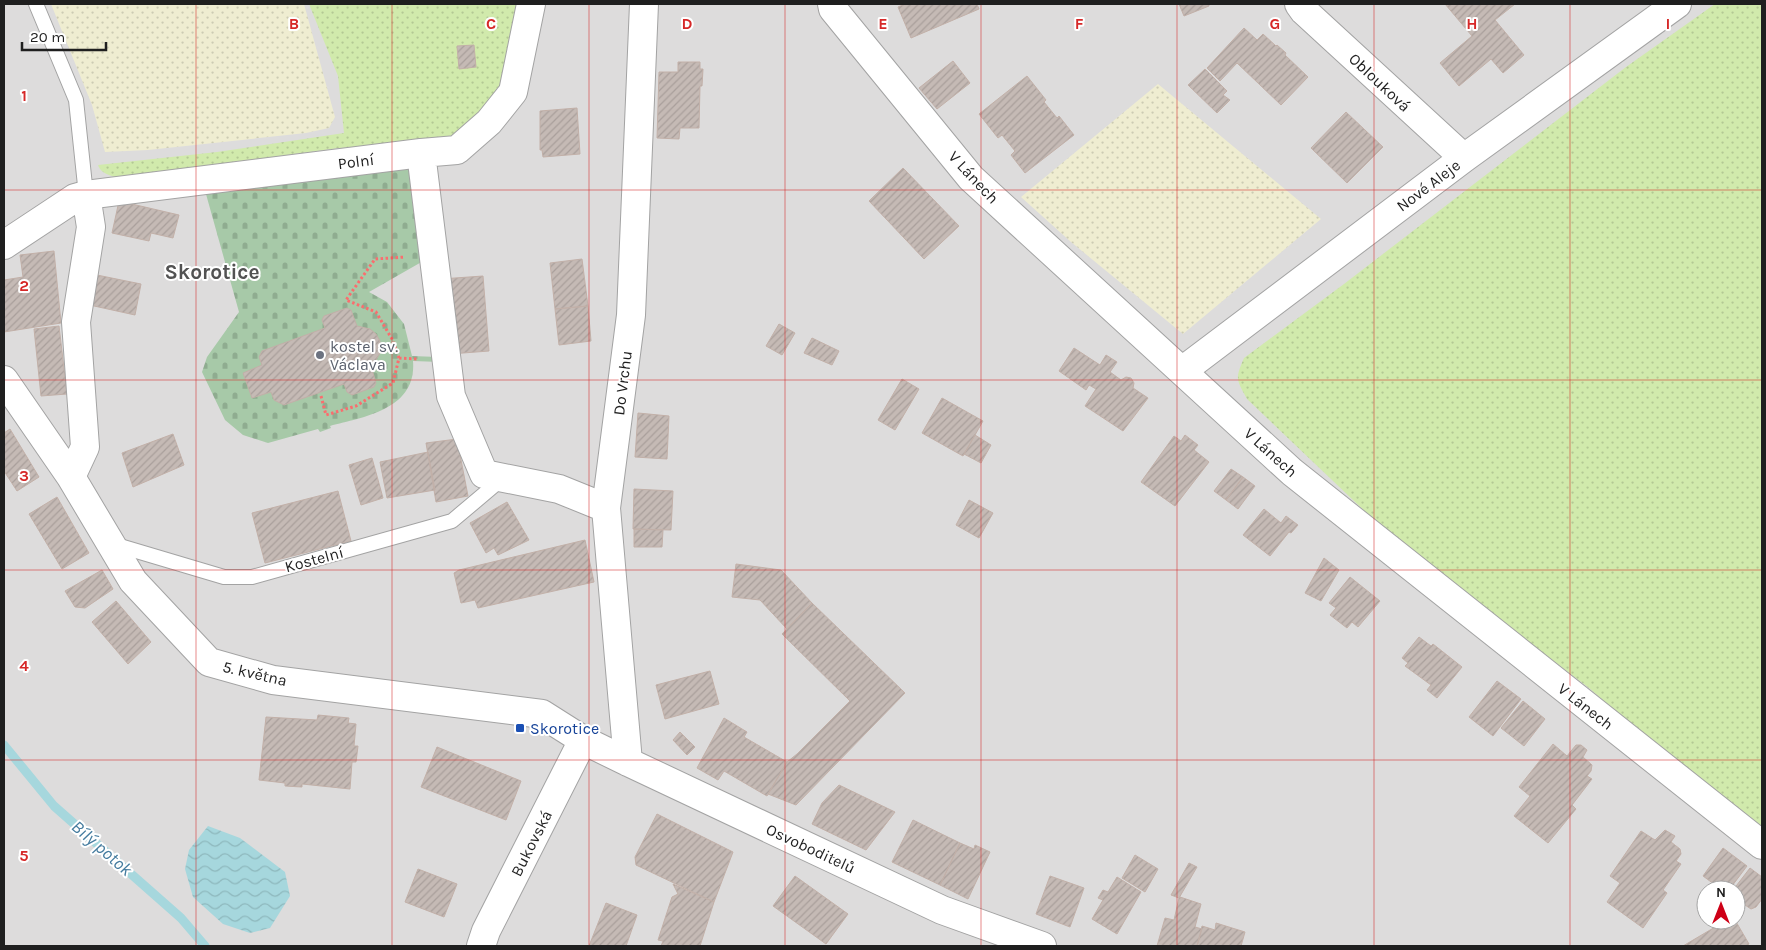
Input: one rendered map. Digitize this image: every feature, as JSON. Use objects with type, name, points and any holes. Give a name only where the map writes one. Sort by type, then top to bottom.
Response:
[{"type":"street","name":"Polní","points":[[4,245],[75,198],[86,195],[457,150],[489,122],[513,92],[531,4]]},
{"type":"street","name":"Do Vrchu","points":[[628,762],[606,508],[631,316],[644,4]]},
{"type":"street","name":"V Lánech","points":[[832,4],[833,8],[971,178],[1292,472],[1762,845]]},
{"type":"street","name":"Oblouková","points":[[1299,4],[1304,11],[1464,158]]},
{"type":"street","name":"Nové Aleje","points":[[1182,371],[1464,158],[1677,4]]},
{"type":"street","points":[[421,153],[451,396],[484,474],[559,489],[606,508]]},
{"type":"street","points":[[71,477],[85,447],[76,322],[91,227],[86,195]]},
{"type":"street","name":"5. května","points":[[4,380],[71,477],[133,581],[209,662],[273,680],[542,714],[583,740]]},
{"type":"street","name":"Osvoboditelů","points":[[583,740],[942,910],[1042,946]]},
{"type":"street","name":"Bukovská","points":[[481,946],[486,931],[583,740]]},
{"type":"lane","points":[[36,4],[76,100],[86,195]]},
{"type":"lane","name":"Kostelní","points":[[110,543],[224,578],[252,576],[452,521],[504,478]]},
{"type":"path","points":[[321,396],[326,415],[356,406],[393,382],[399,358],[392,339],[376,312],[346,300],[375,259],[433,255]]},
{"type":"shaded area","points":[[4,4],[1762,4],[1762,946],[4,946]]},
{"type":"shaded area","points":[[51,4],[304,4],[335,117],[329,128],[306,133],[148,150],[105,152],[92,105]]},
{"type":"shaded area","points":[[1158,84],[1321,219],[1183,334],[1071,242],[1021,197]]},
{"type":"green space","points":[[309,4],[520,4],[501,90],[485,118],[449,143],[339,148],[118,178],[101,170],[98,165],[217,152],[344,133],[338,76]]},
{"type":"green space","points":[[1715,4],[1762,4],[1762,829],[1711,794],[1589,688],[1395,540],[1247,399],[1238,379],[1239,370],[1244,358],[1344,284],[1626,67]]},
{"type":"green space","points":[[415,162],[425,260],[369,292],[387,302],[404,324],[412,356],[438,357],[440,362],[413,361],[412,377],[407,390],[398,400],[373,414],[330,426],[331,428],[320,432],[318,429],[268,443],[243,435],[225,420],[202,372],[207,357],[239,312],[204,187]]},
{"type":"water","points":[[208,826],[240,838],[285,872],[290,896],[270,928],[250,933],[223,924],[193,897],[185,869],[189,850]]},
{"type":"building","points":[[905,4],[977,4],[979,9],[911,38],[898,7]]},
{"type":"building","points":[[1179,4],[1209,4],[1209,6],[1184,16]]},
{"type":"building","points":[[1445,4],[1515,4],[1495,20],[1524,55],[1503,73],[1491,59],[1459,86],[1440,63],[1472,36]]},
{"type":"building","points":[[1244,28],[1257,40],[1263,34],[1286,53],[1285,55],[1308,77],[1281,105],[1237,63],[1220,81],[1207,68]]},
{"type":"building","points":[[474,45],[476,67],[459,69],[457,46]]},
{"type":"building","points":[[953,61],[970,83],[937,109],[919,88]]},
{"type":"building","points":[[678,62],[700,62],[700,69],[703,69],[702,86],[700,86],[699,128],[680,128],[679,139],[657,138],[659,72],[678,72]]},
{"type":"building","points":[[1205,69],[1227,91],[1223,95],[1230,100],[1217,113],[1188,85]]},
{"type":"building","points":[[1027,76],[1046,100],[1044,102],[1057,118],[1059,116],[1074,135],[1025,173],[1011,155],[1015,151],[1002,135],[998,138],[979,114]]},
{"type":"building","points":[[577,108],[580,154],[543,157],[542,150],[540,150],[540,111]]},
{"type":"building","points":[[1346,112],[1383,147],[1347,183],[1311,148]]},
{"type":"building","points":[[903,168],[959,226],[924,259],[869,201]]},
{"type":"building","points":[[119,201],[179,215],[173,238],[151,233],[149,241],[112,233]]},
{"type":"building","points":[[54,251],[61,323],[4,332],[4,280],[23,277],[20,255]]},
{"type":"building","points":[[582,259],[588,306],[555,309],[550,263]]},
{"type":"building","points":[[92,274],[141,284],[135,315],[85,304]]},
{"type":"building","points":[[483,276],[489,351],[450,354],[441,279]]},
{"type":"building","points":[[588,306],[591,341],[559,345],[555,309]]},
{"type":"building","name":"kostel sv. Václava","points":[[347,308],[351,310],[357,326],[370,329],[380,341],[380,353],[371,366],[376,383],[374,387],[352,395],[347,392],[344,384],[284,405],[274,400],[271,392],[252,398],[243,373],[262,365],[259,357],[262,351],[325,328],[322,320],[324,316]]},
{"type":"building","points":[[779,324],[795,333],[782,355],[766,346]]},
{"type":"building","points":[[59,326],[67,394],[41,396],[34,329]]},
{"type":"building","points":[[812,338],[839,351],[832,365],[804,353]]},
{"type":"building","points":[[1074,348],[1100,365],[1106,355],[1117,362],[1110,372],[1121,380],[1126,377],[1131,378],[1134,383],[1133,388],[1148,398],[1123,431],[1085,406],[1096,389],[1089,385],[1086,390],[1059,371]]},
{"type":"building","points":[[902,379],[919,389],[895,430],[878,420]]},
{"type":"building","points":[[942,398],[983,421],[963,456],[922,433]]},
{"type":"building","points":[[638,413],[669,416],[667,459],[635,457]]},
{"type":"building","points":[[10,429],[39,477],[17,491],[4,471],[4,433]]},
{"type":"building","points":[[173,434],[184,465],[133,487],[122,453]]},
{"type":"building","points":[[975,435],[991,445],[981,463],[964,454]]},
{"type":"building","points":[[1185,435],[1198,445],[1194,450],[1209,462],[1175,506],[1141,482],[1174,436],[1181,441]]},
{"type":"building","points":[[457,439],[468,496],[436,502],[426,443]]},
{"type":"building","points":[[428,452],[435,490],[387,498],[380,462]]},
{"type":"building","points":[[372,458],[383,498],[361,505],[349,465]]},
{"type":"building","points":[[1231,469],[1243,477],[1226,500],[1214,491]]},
{"type":"building","points":[[1243,477],[1255,486],[1238,509],[1226,500]]},
{"type":"building","points":[[634,489],[673,491],[671,530],[633,529]]},
{"type":"building","points":[[338,491],[351,541],[265,563],[252,513]]},
{"type":"building","points":[[57,497],[89,553],[62,569],[29,514]]},
{"type":"building","points":[[969,500],[993,513],[979,538],[956,525]]},
{"type":"building","points":[[507,502],[529,540],[498,555],[494,548],[486,553],[470,523]]},
{"type":"building","points":[[1264,509],[1281,523],[1286,516],[1298,525],[1291,533],[1289,532],[1270,556],[1243,535]]},
{"type":"building","points":[[634,529],[663,530],[662,547],[634,547]]},
{"type":"building","points":[[585,540],[594,582],[478,608],[475,600],[461,603],[454,573],[459,570]]},
{"type":"building","points":[[1324,558],[1339,570],[1321,601],[1305,593]]},
{"type":"building","points":[[736,564],[781,570],[812,603],[787,629],[760,600],[732,597]]},
{"type":"building","points":[[102,570],[113,589],[85,608],[75,607],[65,591]]},
{"type":"building","points":[[1350,577],[1380,601],[1358,627],[1352,622],[1347,628],[1330,615],[1336,608],[1329,603]]},
{"type":"building","points":[[116,601],[151,642],[128,664],[92,622]]},
{"type":"building","points":[[812,603],[905,693],[796,805],[768,794],[787,762],[850,701],[782,634]]},
{"type":"building","points":[[1419,637],[1431,646],[1433,644],[1462,667],[1437,698],[1427,690],[1431,685],[1405,666],[1408,663],[1402,658]]},
{"type":"building","points":[[710,671],[719,704],[665,719],[656,685]]},
{"type":"building","points":[[1497,681],[1521,699],[1493,736],[1469,717]]},
{"type":"building","points":[[1523,701],[1545,719],[1524,746],[1501,728]]},
{"type":"building","points":[[318,715],[349,718],[348,723],[356,724],[354,746],[358,746],[356,762],[352,762],[350,789],[302,784],[302,787],[285,786],[285,783],[259,780],[266,717],[317,720]]},
{"type":"building","points":[[724,718],[747,732],[744,737],[787,762],[767,796],[724,771],[718,780],[697,768]]},
{"type":"building","points":[[680,732],[695,747],[687,755],[673,740]]},
{"type":"building","points":[[1553,744],[1567,756],[1576,745],[1581,745],[1587,750],[1583,757],[1592,765],[1591,771],[1587,776],[1592,779],[1572,805],[1576,809],[1548,843],[1514,816],[1530,796],[1519,787]]},
{"type":"building","points":[[437,747],[521,781],[506,820],[421,787]]},
{"type":"building","points":[[839,785],[895,812],[866,850],[812,824],[822,803]]},
{"type":"building","points":[[657,814],[733,852],[714,902],[636,865],[635,857]]},
{"type":"building","points":[[913,820],[960,843],[940,885],[892,862]]},
{"type":"building","points":[[1665,830],[1675,836],[1671,842],[1680,849],[1681,854],[1676,861],[1681,864],[1663,890],[1667,893],[1643,928],[1607,902],[1620,883],[1610,876],[1641,831],[1655,840]]},
{"type":"building","points":[[960,843],[974,849],[975,845],[990,852],[968,899],[940,885]]},
{"type":"building","points":[[1723,848],[1747,866],[1736,880],[1708,880],[1703,876]]},
{"type":"building","points":[[1135,855],[1158,869],[1145,892],[1122,878]]},
{"type":"building","points":[[1189,863],[1197,867],[1179,898],[1171,895]]},
{"type":"building","points":[[1750,868],[1762,877],[1762,899],[1756,907],[1751,909],[1746,906],[1746,880],[1741,880]]},
{"type":"building","points":[[418,869],[457,884],[444,917],[405,902]]},
{"type":"building","points":[[795,876],[848,914],[826,944],[773,906]]},
{"type":"building","points":[[1050,876],[1084,888],[1070,927],[1036,914]]},
{"type":"building","points":[[1117,877],[1141,892],[1117,934],[1092,919],[1103,900],[1098,898],[1103,890],[1108,892]]},
{"type":"building","points":[[673,884],[714,902],[700,946],[661,946],[663,941],[658,940],[672,897],[678,894]]},
{"type":"building","points":[[1180,897],[1201,904],[1195,927],[1202,929],[1197,946],[1157,946],[1165,918],[1174,920]]},
{"type":"building","points":[[606,903],[637,915],[626,946],[589,946]]},
{"type":"building","points":[[1216,923],[1245,932],[1241,946],[1197,946],[1202,926],[1215,930]]},
{"type":"building","points":[[1710,930],[1741,930],[1749,944],[1746,946],[1683,946]]},
{"type":"waterway","name":"Bílý potok","points":[[4,745],[54,806],[181,918],[205,946]]},
{"type":"place","name":"kostel sv. Václava","points":[[320,355]]},
{"type":"place","name":"Skorotice","points":[[520,728]]},
{"type":"district","name":"Skorotice","points":[[212,272]]}]
